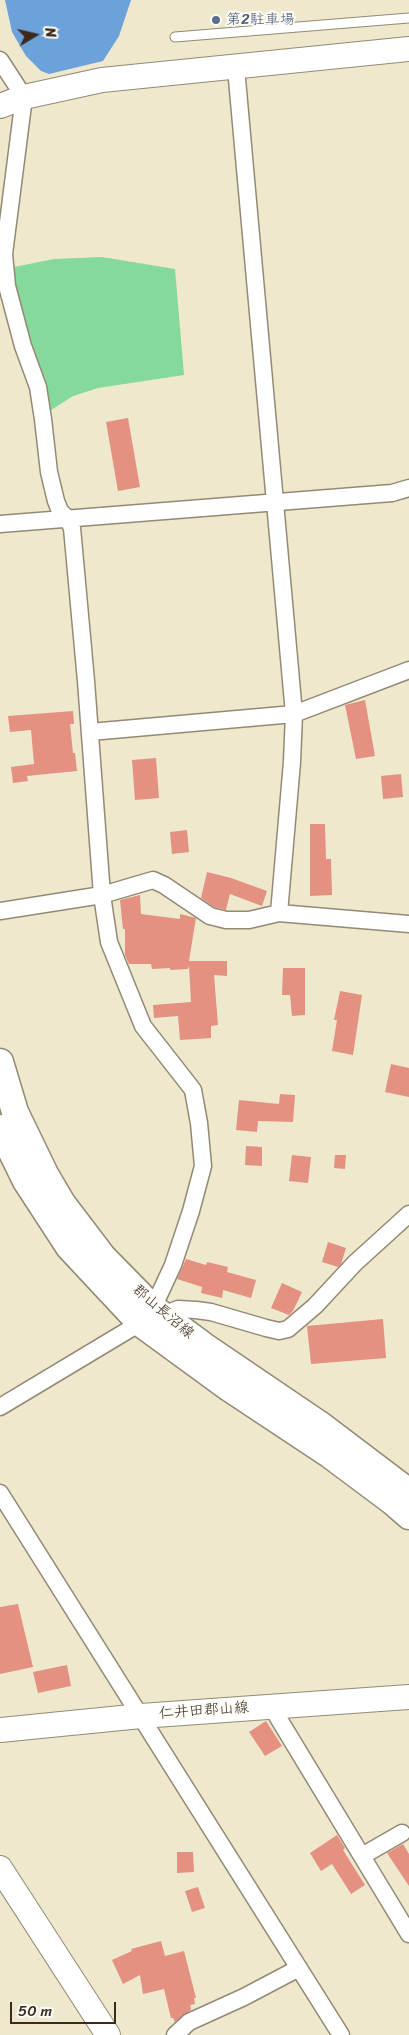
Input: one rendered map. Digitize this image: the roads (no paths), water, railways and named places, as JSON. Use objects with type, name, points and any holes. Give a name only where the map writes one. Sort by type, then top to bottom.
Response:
[{"type":"main road","name":"郡山長沼線","points":[[0,1062],[15,1112],[40,1166],[62,1203],[103,1257],[152,1315],[204,1346],[322,1426],[409,1492]]},
{"type":"main road","name":"郡山長沼線","points":[[0,1128],[26,1181],[69,1247],[152,1315],[228,1388],[330,1455],[409,1516]]},
{"type":"street","points":[[0,106],[24,97],[102,80],[236,68],[409,49]]},
{"type":"street","points":[[0,60],[24,97],[4,254],[7,286],[23,346],[38,387],[44,419],[48,472],[60,511],[67,518],[72,528],[102,895],[109,942],[143,1026],[192,1090],[200,1123],[203,1166],[191,1211],[152,1315]]},
{"type":"street","points":[[236,68],[294,714],[292,762],[279,913]]},
{"type":"street","points":[[0,524],[392,493],[409,488]]},
{"type":"street","points":[[90,732],[294,714],[409,670]]},
{"type":"street","points":[[0,911],[102,895],[153,880],[164,885],[210,916],[226,920],[250,920],[279,913],[409,924]]},
{"type":"street","points":[[0,1407],[152,1315],[178,1309],[196,1310],[211,1312],[279,1331],[288,1329],[315,1306],[355,1263],[409,1214]]},
{"type":"street","points":[[0,1493],[341,2035]]},
{"type":"street","name":"仁井田郡山線","points":[[0,1730],[141,1716],[409,1697]]},
{"type":"street","points":[[271,1706],[409,1934]]},
{"type":"street","points":[[362,1856],[402,1833]]},
{"type":"street","points":[[0,1868],[108,2035]]},
{"type":"street","points":[[175,2035],[189,2022],[299,1968]]},
{"type":"lane","points":[[175,37],[409,18]]},
{"type":"water","points":[[5,0],[131,0],[119,36],[103,61],[49,74],[41,71],[26,56],[12,32]]},
{"type":"place","name":"第2駐車場","points":[[216,20]]}]
